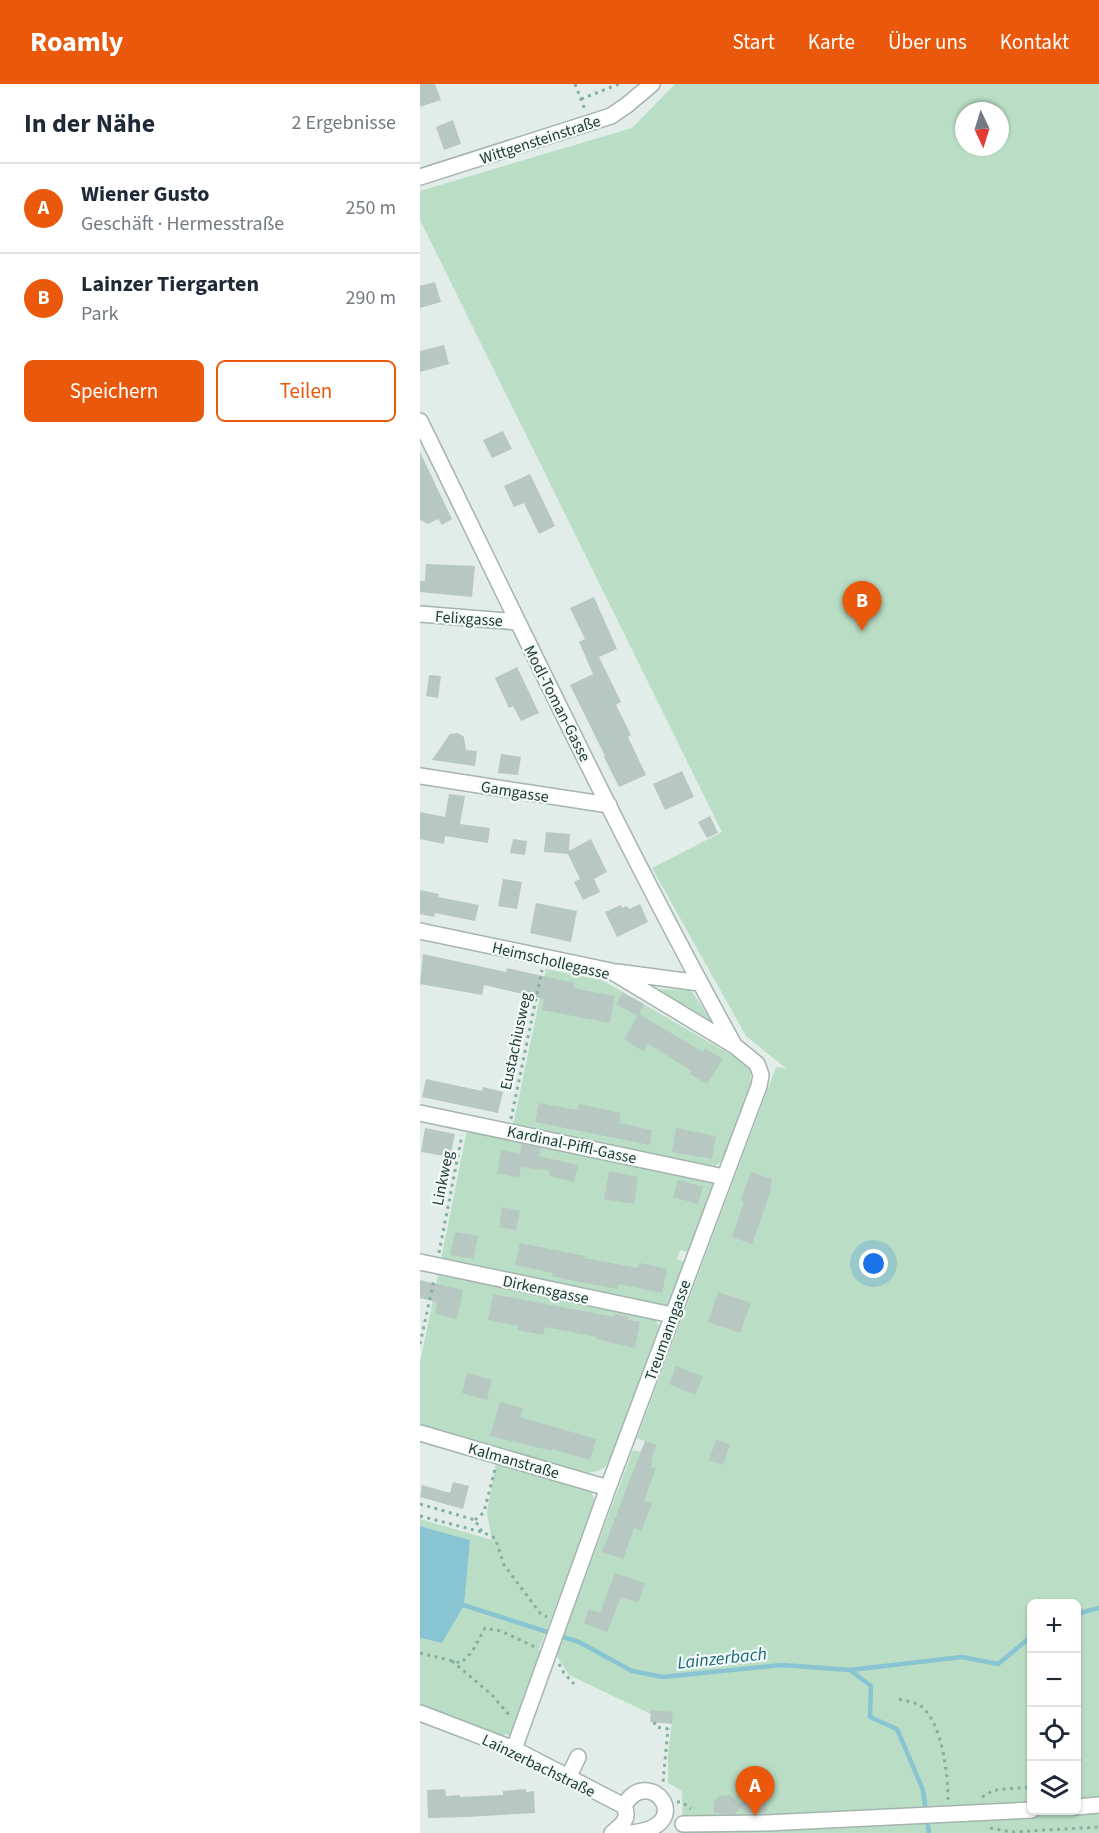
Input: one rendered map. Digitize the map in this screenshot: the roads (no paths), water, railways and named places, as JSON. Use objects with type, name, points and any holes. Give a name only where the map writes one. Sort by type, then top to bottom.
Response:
[{"type":"street","name":"Wittgensteinstraße","points":[[420,177],[611,116],[651,84]]},
{"type":"street","name":"Modl-Toman-Gasse","points":[[420,421],[609,805],[700,983],[735,1046]]},
{"type":"street","name":"Felixgasse","points":[[420,614],[518,622]]},
{"type":"street","name":"Gamgasse","points":[[420,776],[609,805]]},
{"type":"street","name":"Heimschollegasse","points":[[420,932],[611,971],[735,1046]]},
{"type":"street","points":[[611,971],[700,983]]},
{"type":"street","name":"Treumanngasse","points":[[507,1746],[521,1729],[608,1488],[759,1086],[761,1075],[758,1064],[735,1046]]},
{"type":"street","name":"Kardinal-Piffl-Gasse","points":[[420,1113],[724,1177]]},
{"type":"street","name":"Dirkensgasse","points":[[420,1262],[672,1316]]},
{"type":"street","name":"Kalmanstraße","points":[[420,1433],[608,1488]]},
{"type":"street","name":"Lainzerbachstraße","points":[[420,1713],[507,1746],[624,1806]]},
{"type":"street","points":[[568,1778],[578,1757]]},
{"type":"street","points":[[597,1833],[613,1833],[620,1826],[626,1817],[624,1806],[627,1800],[645,1791],[655,1792],[663,1799],[666,1809],[664,1817],[659,1824],[644,1832],[631,1833]]},
{"type":"street","points":[[1081,1807],[1099,1805]]},
{"type":"street","points":[[683,1824],[729,1829],[1027,1810]]},
{"type":"water","points":[[420,1526],[470,1540],[464,1605],[442,1643],[420,1638]]},
{"type":"waterway","name":"Lainzerbach","points":[[460,1604],[579,1642],[632,1671],[663,1677],[782,1665],[850,1670],[962,1657],[998,1664],[1027,1640]]},
{"type":"waterway","name":"Lainzerbach","points":[[1081,1613],[1099,1608]]},
{"type":"waterway","points":[[850,1670],[871,1686],[870,1717],[897,1729],[923,1790],[929,1833]]},
{"type":"place","name":"Lainzer Tiergarten","points":[[862,631]]},
{"type":"place","name":"Wiener Gusto","points":[[755,1816]]}]
